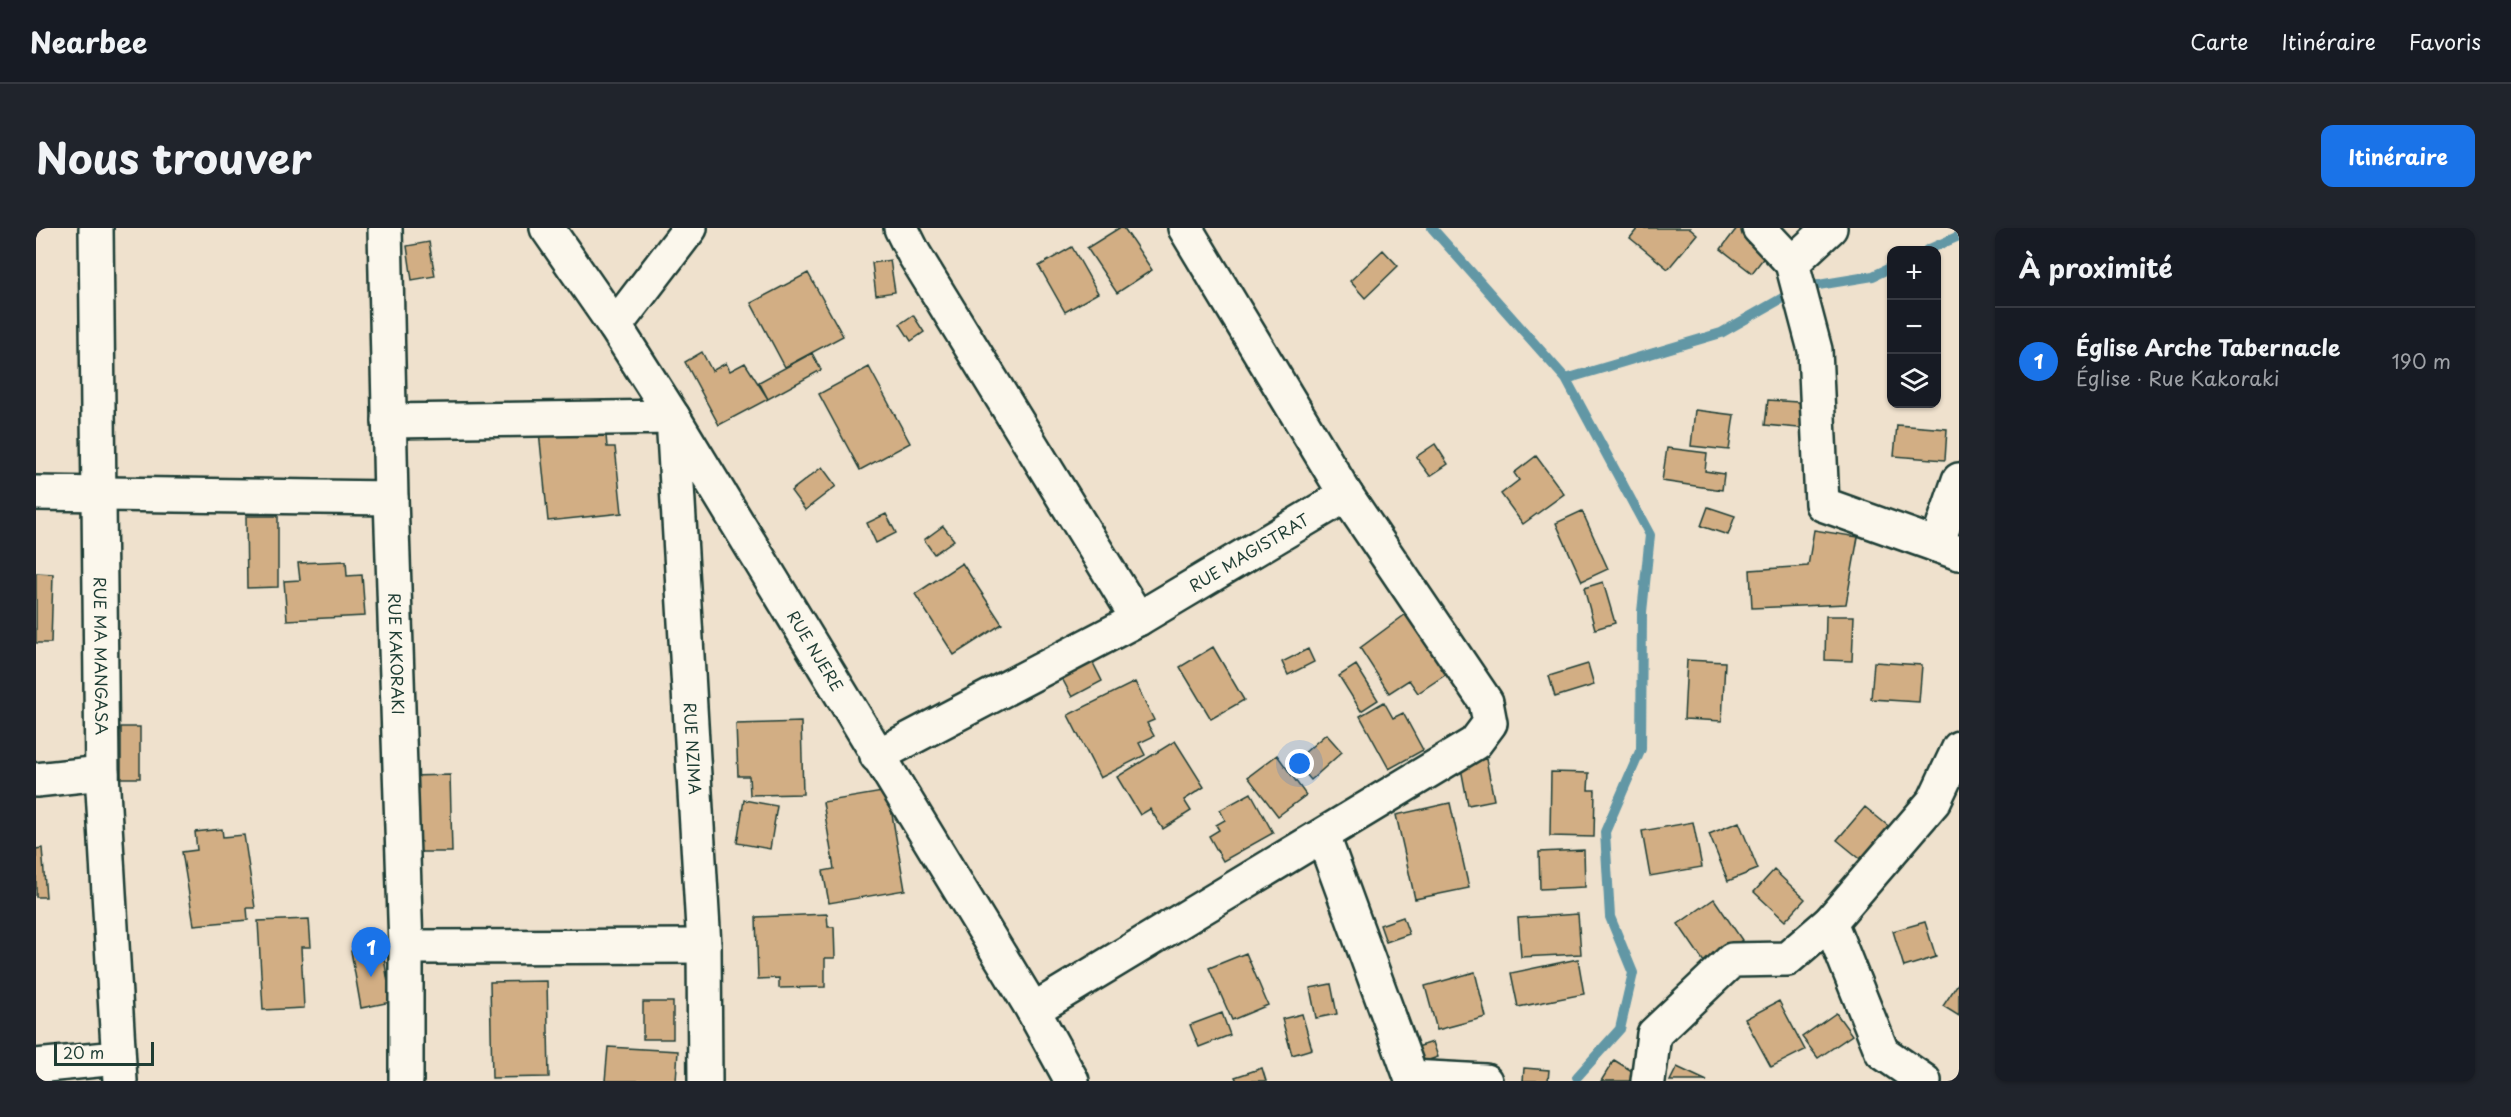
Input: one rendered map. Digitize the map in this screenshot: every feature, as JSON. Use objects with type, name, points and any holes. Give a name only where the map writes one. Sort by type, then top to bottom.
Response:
[{"type":"street","name":"RUE MA MANGASA","points":[[96,228],[102,773],[118,1070]]},
{"type":"street","name":"RUE KAKORAKI","points":[[384,228],[406,947],[406,1081]]},
{"type":"street","name":"RUE NJERE","points":[[547,228],[615,326],[673,417],[1033,1010],[1072,1081]]},
{"type":"street","points":[[615,326],[690,228]]},
{"type":"street","points":[[901,228],[914,255],[1138,619]]},
{"type":"street","points":[[1033,1010],[1474,743],[1490,723],[1486,702],[1346,495],[1185,228]]},
{"type":"street","points":[[1759,228],[1792,263],[1815,350],[1822,504],[1948,549],[1959,480]]},
{"type":"street","points":[[1792,263],[1830,228]]},
{"type":"street","points":[[389,421],[673,417]]},
{"type":"street","name":"RUE NZIMA","points":[[673,417],[704,946],[705,1081]]},
{"type":"street","points":[[36,493],[391,498]]},
{"type":"street","name":"RUE MAGISTRAT","points":[[877,756],[1138,619],[1346,495]]},
{"type":"street","points":[[1648,1081],[1654,1034],[1732,960],[1787,958],[1830,922],[1947,806],[1959,748]]},
{"type":"street","points":[[36,780],[102,773]]},
{"type":"street","points":[[1323,836],[1411,1077],[1485,1081]]},
{"type":"street","points":[[1830,922],[1881,1052],[1924,1081]]},
{"type":"street","points":[[406,947],[704,946]]},
{"type":"street","points":[[36,1066],[118,1070]]},
{"type":"building","points":[[1119,228],[1124,228],[1152,270],[1117,293],[1087,248]]},
{"type":"building","points":[[1638,228],[1690,228],[1697,234],[1668,269],[1630,238]]},
{"type":"building","points":[[1737,228],[1746,228],[1772,247],[1752,273],[1721,249]]},
{"type":"building","points":[[429,242],[435,276],[412,280],[407,246]]},
{"type":"building","points":[[1072,247],[1098,293],[1065,312],[1039,266]]},
{"type":"building","points":[[1383,250],[1398,266],[1365,298],[1350,281]]},
{"type":"building","points":[[890,260],[895,292],[876,295],[872,263]]},
{"type":"building","points":[[808,273],[843,336],[785,367],[751,303]]},
{"type":"building","points":[[913,315],[924,332],[911,341],[900,324]]},
{"type":"building","points":[[702,352],[712,371],[726,363],[730,371],[745,363],[768,399],[719,425],[685,362]]},
{"type":"building","points":[[812,353],[821,370],[768,399],[759,382]]},
{"type":"building","points":[[869,367],[910,443],[860,470],[819,394]]},
{"type":"building","points":[[1768,400],[1812,403],[1810,429],[1765,425]]},
{"type":"building","points":[[1695,410],[1734,415],[1729,450],[1691,446]]},
{"type":"building","points":[[605,424],[607,447],[615,447],[622,513],[548,521],[539,431]]},
{"type":"building","points":[[1897,425],[1947,429],[1945,460],[1894,456]]},
{"type":"building","points":[[1435,444],[1448,464],[1430,476],[1416,457]]},
{"type":"building","points":[[1667,448],[1707,453],[1705,471],[1724,474],[1722,490],[1662,481]]},
{"type":"building","points":[[1536,456],[1564,494],[1523,524],[1501,494],[1519,480],[1514,473]]},
{"type":"building","points":[[822,467],[836,486],[805,510],[791,491]]},
{"type":"building","points":[[1708,507],[1735,516],[1728,535],[1701,526]]},
{"type":"building","points":[[1582,511],[1608,569],[1582,581],[1556,523]]},
{"type":"building","points":[[886,514],[896,533],[876,543],[867,523]]},
{"type":"building","points":[[246,516],[278,516],[278,587],[247,588]]},
{"type":"building","points":[[943,526],[954,540],[934,554],[924,540]]},
{"type":"building","points":[[1814,530],[1858,537],[1846,604],[1752,608],[1750,570],[1808,566]]},
{"type":"building","points":[[346,561],[347,576],[362,575],[365,616],[287,620],[284,581],[300,580],[298,563]]},
{"type":"building","points":[[962,563],[1002,624],[954,655],[915,594]]},
{"type":"building","points":[[36,573],[53,574],[51,643],[36,643]]},
{"type":"building","points":[[1603,582],[1615,623],[1595,629],[1584,588]]},
{"type":"building","points":[[1410,611],[1451,671],[1418,693],[1409,680],[1389,693],[1360,648]]},
{"type":"building","points":[[1826,616],[1854,616],[1852,661],[1825,660]]},
{"type":"building","points":[[1213,647],[1244,700],[1211,719],[1180,667]]},
{"type":"building","points":[[1308,649],[1314,662],[1288,675],[1282,662]]},
{"type":"building","points":[[1088,653],[1102,681],[1072,697],[1057,669]]},
{"type":"building","points":[[1687,660],[1725,662],[1722,721],[1684,719]]},
{"type":"building","points":[[1874,662],[1922,665],[1919,702],[1871,699]]},
{"type":"building","points":[[1588,664],[1594,685],[1555,697],[1549,676]]},
{"type":"building","points":[[1356,665],[1378,700],[1361,711],[1339,676]]},
{"type":"building","points":[[1135,682],[1154,720],[1147,723],[1154,736],[1139,743],[1145,755],[1100,778],[1068,715]]},
{"type":"building","points":[[1384,702],[1393,718],[1403,713],[1423,750],[1389,769],[1360,716]]},
{"type":"building","points":[[801,722],[803,794],[750,795],[749,776],[738,776],[736,724]]},
{"type":"building","points":[[121,727],[140,727],[140,778],[121,778]]},
{"type":"building","points":[[1326,734],[1342,752],[1311,780],[1295,761]]},
{"type":"building","points":[[1175,741],[1204,787],[1184,800],[1191,811],[1163,829],[1150,809],[1140,815],[1117,777]]},
{"type":"building","points":[[1277,755],[1306,795],[1278,816],[1248,777]]},
{"type":"building","points":[[1486,759],[1494,800],[1468,805],[1460,763]]},
{"type":"building","points":[[1551,772],[1589,773],[1588,790],[1595,790],[1594,837],[1550,836]]},
{"type":"building","points":[[450,775],[452,852],[413,852],[410,776]]},
{"type":"building","points":[[888,791],[905,890],[829,903],[823,871],[834,869],[823,802]]},
{"type":"building","points":[[1251,793],[1273,833],[1223,861],[1209,836],[1219,830],[1216,825],[1225,820],[1220,810]]},
{"type":"building","points":[[744,800],[777,806],[770,849],[737,843]]},
{"type":"building","points":[[1450,803],[1469,888],[1415,899],[1396,815]]},
{"type":"building","points":[[1865,807],[1892,829],[1864,862],[1837,840]]},
{"type":"building","points":[[1693,822],[1702,867],[1650,876],[1642,831]]},
{"type":"building","points":[[1739,822],[1758,869],[1728,881],[1709,834]]},
{"type":"building","points":[[222,829],[223,837],[244,835],[255,908],[247,908],[248,920],[194,925],[182,852],[197,850],[195,832]]},
{"type":"building","points":[[42,848],[46,897],[36,897],[36,849]]},
{"type":"building","points":[[1584,850],[1585,887],[1540,889],[1539,852]]},
{"type":"building","points":[[1774,870],[1805,899],[1785,921],[1754,892]]},
{"type":"building","points":[[1714,899],[1742,940],[1706,965],[1678,924]]},
{"type":"building","points":[[827,914],[828,927],[834,927],[835,958],[825,958],[825,987],[779,988],[779,978],[758,979],[756,917]]},
{"type":"building","points":[[1578,914],[1581,954],[1521,957],[1518,918]]},
{"type":"building","points":[[1403,917],[1409,934],[1386,942],[1380,925]]},
{"type":"building","points":[[309,919],[311,947],[301,947],[304,1008],[263,1010],[258,921]]},
{"type":"building","points":[[1925,922],[1936,957],[1904,967],[1893,931]]},
{"type":"building","points":[[382,945],[391,1002],[361,1008],[351,951]]},
{"type":"building","points":[[1246,953],[1268,1005],[1232,1020],[1209,968]]},
{"type":"building","points":[[1578,959],[1584,994],[1518,1007],[1511,973]]},
{"type":"building","points":[[1475,972],[1486,1017],[1437,1030],[1425,986]]},
{"type":"building","points":[[547,981],[549,1077],[492,1078],[490,982]]},
{"type":"building","points":[[1959,982],[1959,1016],[1943,1006]]},
{"type":"building","points":[[1331,984],[1337,1014],[1316,1018],[1310,988]]},
{"type":"building","points":[[1779,1001],[1805,1050],[1771,1067],[1745,1019]]},
{"type":"building","points":[[643,1002],[673,1002],[673,1039],[643,1039]]},
{"type":"building","points":[[1222,1013],[1230,1035],[1199,1047],[1190,1025]]},
{"type":"building","points":[[1836,1013],[1852,1035],[1818,1058],[1802,1037]]},
{"type":"building","points":[[1302,1014],[1312,1049],[1292,1055],[1282,1019]]},
{"type":"building","points":[[1433,1042],[1438,1057],[1413,1065],[1408,1050]]},
{"type":"building","points":[[608,1047],[678,1051],[676,1081],[605,1081]]},
{"type":"building","points":[[1614,1060],[1645,1079],[1644,1081],[1601,1081]]},
{"type":"building","points":[[1677,1067],[1707,1081],[1670,1081]]},
{"type":"building","points":[[1262,1068],[1266,1081],[1237,1081],[1235,1077]]},
{"type":"building","points":[[1524,1068],[1549,1070],[1548,1081],[1523,1081]]},
{"type":"waterway","points":[[1432,228],[1566,379],[1650,535],[1642,612],[1641,749],[1605,832],[1610,917],[1633,973],[1620,1029],[1577,1077]]},
{"type":"waterway","points":[[1936,246],[1959,236]]},
{"type":"waterway","points":[[1566,379],[1721,333],[1800,288],[1873,276],[1887,269]]},
{"type":"place","name":"Église Arche Tabernacle","points":[[371,977]]}]
